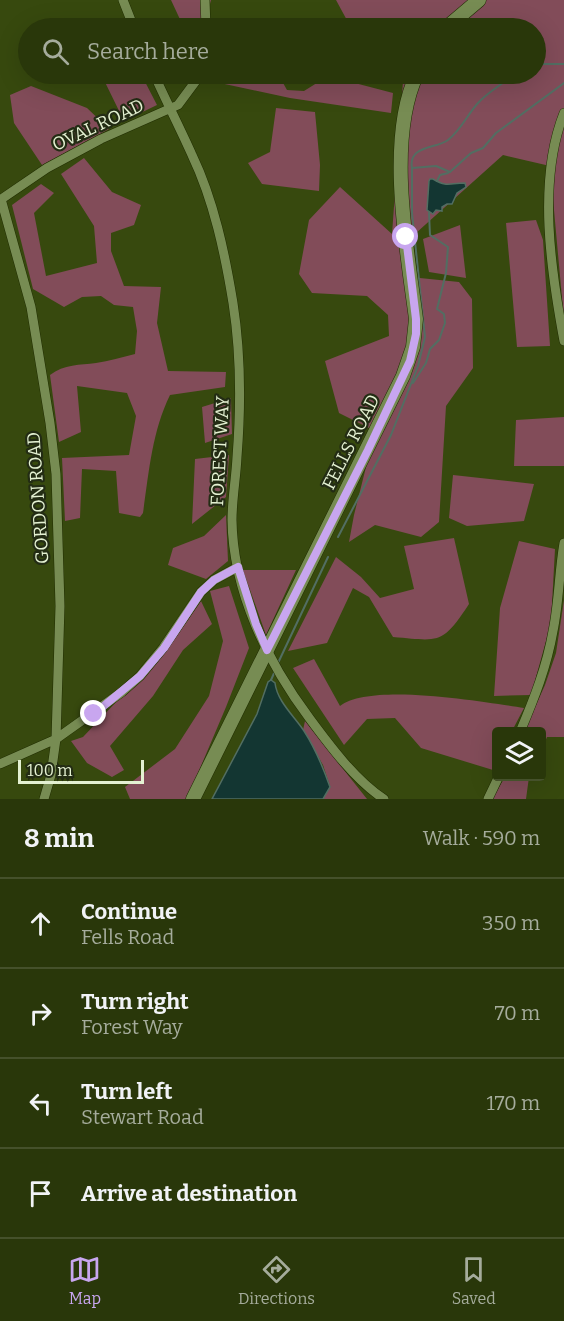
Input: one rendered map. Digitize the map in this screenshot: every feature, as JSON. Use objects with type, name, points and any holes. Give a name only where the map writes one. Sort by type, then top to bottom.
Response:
[{"type":"street","points":[[123,0],[130,18]]},
{"type":"street","points":[[205,0],[206,18]]},
{"type":"street","points":[[458,18],[479,0]]},
{"type":"street","name":"FOREST WAY","points":[[158,84],[193,157],[212,208],[233,304],[240,384],[232,522],[238,567],[256,624],[280,676],[326,741],[351,769],[384,799]]},
{"type":"street","name":"OVAL ROAD","points":[[1,199],[47,168],[101,139],[178,105],[194,84]]},
{"type":"street","name":"FELLS ROAD","points":[[193,799],[269,655],[404,376],[412,354],[416,319],[403,217],[402,152],[405,111],[414,84]]},
{"type":"street","points":[[564,113],[554,156],[547,212],[555,293],[564,341]]},
{"type":"street","name":"GORDON ROAD","points":[[1,199],[31,307],[56,474],[60,606],[56,740],[51,776],[44,799]]},
{"type":"street","points":[[522,727],[548,657],[554,628],[564,543]]},
{"type":"street","points":[[0,764],[56,740],[94,714],[140,676],[164,648],[201,592],[214,580],[238,567]]},
{"type":"street","points":[[488,799],[497,781]]},
{"type":"shaded area","points":[[171,0],[211,0],[206,18],[179,18]]},
{"type":"shaded area","points":[[336,0],[564,0],[564,320],[550,166],[503,155],[406,242],[410,277],[459,282],[472,299],[473,368],[446,406],[439,522],[421,537],[375,525],[349,542],[375,431],[339,413],[325,361],[389,336],[388,315],[367,296],[312,293],[299,274],[309,220],[340,187],[392,234],[403,84],[546,84],[546,18],[346,18]]},
{"type":"shaded area","points":[[106,84],[146,84],[157,105],[124,121]]},
{"type":"shaded area","points":[[225,84],[284,84],[287,90],[304,91],[315,84],[359,84],[393,93],[391,113],[290,98]]},
{"type":"shaded area","points":[[31,86],[87,108],[109,129],[42,165],[14,123],[10,95]]},
{"type":"shaded area","points":[[276,108],[315,112],[320,165],[319,191],[262,184],[248,163],[270,152]]},
{"type":"shaded area","points":[[84,158],[112,192],[141,205],[134,225],[111,233],[111,251],[124,286],[161,287],[157,323],[168,371],[226,372],[225,387],[170,395],[155,438],[143,513],[140,517],[119,513],[116,471],[82,469],[80,518],[65,521],[62,458],[129,455],[136,416],[127,393],[77,386],[81,432],[59,442],[50,375],[66,367],[135,354],[137,331],[133,307],[114,305],[101,296],[82,297],[64,307],[33,289],[12,205],[41,184],[54,193],[34,213],[46,276],[97,263],[94,226],[61,174]]},
{"type":"shaded area","points":[[536,220],[543,240],[550,346],[517,347],[506,223]]},
{"type":"shaded area","points":[[460,225],[466,278],[429,272],[423,239]]},
{"type":"shaded area","points":[[231,398],[232,434],[205,443],[202,407]]},
{"type":"shaded area","points":[[564,417],[564,466],[514,466],[516,420]]},
{"type":"shaded area","points":[[229,455],[226,497],[192,524],[195,459]]},
{"type":"shaded area","points":[[453,475],[534,484],[524,521],[467,526],[449,518]]},
{"type":"shaded area","points":[[226,515],[228,561],[206,579],[168,565],[173,548],[204,536]]},
{"type":"shaded area","points":[[454,538],[469,604],[445,634],[431,639],[393,637],[369,597],[353,588],[327,643],[288,651],[336,557],[361,577],[380,598],[414,589],[404,546]]},
{"type":"shaded area","points":[[519,541],[555,549],[551,623],[531,695],[494,696],[500,608]]},
{"type":"shaded area","points":[[243,570],[296,570],[266,635]]},
{"type":"shaded area","points":[[229,586],[249,648],[187,799],[130,799],[125,787],[175,749],[209,696],[223,641],[210,591]]},
{"type":"shaded area","points":[[564,600],[564,737],[547,737],[546,739],[546,727],[526,727],[556,653]]},
{"type":"shaded area","points":[[201,601],[212,624],[183,650],[153,696],[110,746],[124,770],[112,777],[87,763],[71,741],[83,737],[172,643]]},
{"type":"shaded area","points":[[314,659],[340,706],[355,699],[376,695],[401,695],[456,698],[524,708],[514,727],[492,727],[492,770],[421,748],[395,718],[367,719],[344,745],[293,668]]},
{"type":"shaded area","points":[[305,721],[367,799],[323,799],[330,786],[323,765],[303,730]]},
{"type":"shaded area","points":[[503,781],[528,781],[526,799],[492,799]]},
{"type":"water","points":[[430,179],[445,184],[465,183],[466,187],[457,193],[452,204],[447,204],[442,207],[442,211],[436,210],[433,214],[427,210]]},
{"type":"water","points":[[271,680],[275,683],[282,702],[312,744],[330,787],[323,799],[212,799],[257,714],[268,682]]},
{"type":"waterway","points":[[546,64],[564,64]]},
{"type":"waterway","points":[[338,537],[391,435],[418,366],[425,337],[412,213],[412,168],[436,166],[450,172],[471,153],[483,148],[496,133],[564,83]]},
{"type":"waterway","points":[[412,168],[414,155],[418,151],[448,140],[457,132],[482,99],[501,84]]},
{"type":"waterway","points":[[437,181],[440,175],[448,173]]},
{"type":"waterway","points":[[413,383],[426,363],[430,349],[439,340],[445,323],[444,314],[437,309],[446,273],[448,247],[430,235],[429,213]]},
{"type":"waterway","points":[[278,663],[328,557]]},
{"type":"waterway","points":[[271,680],[275,671]]},
{"type":"route","points":[[94,714],[140,676],[164,648],[201,592],[214,580],[238,567],[256,624],[267,650],[368,450],[410,361],[416,334],[416,319],[406,237]]}]
